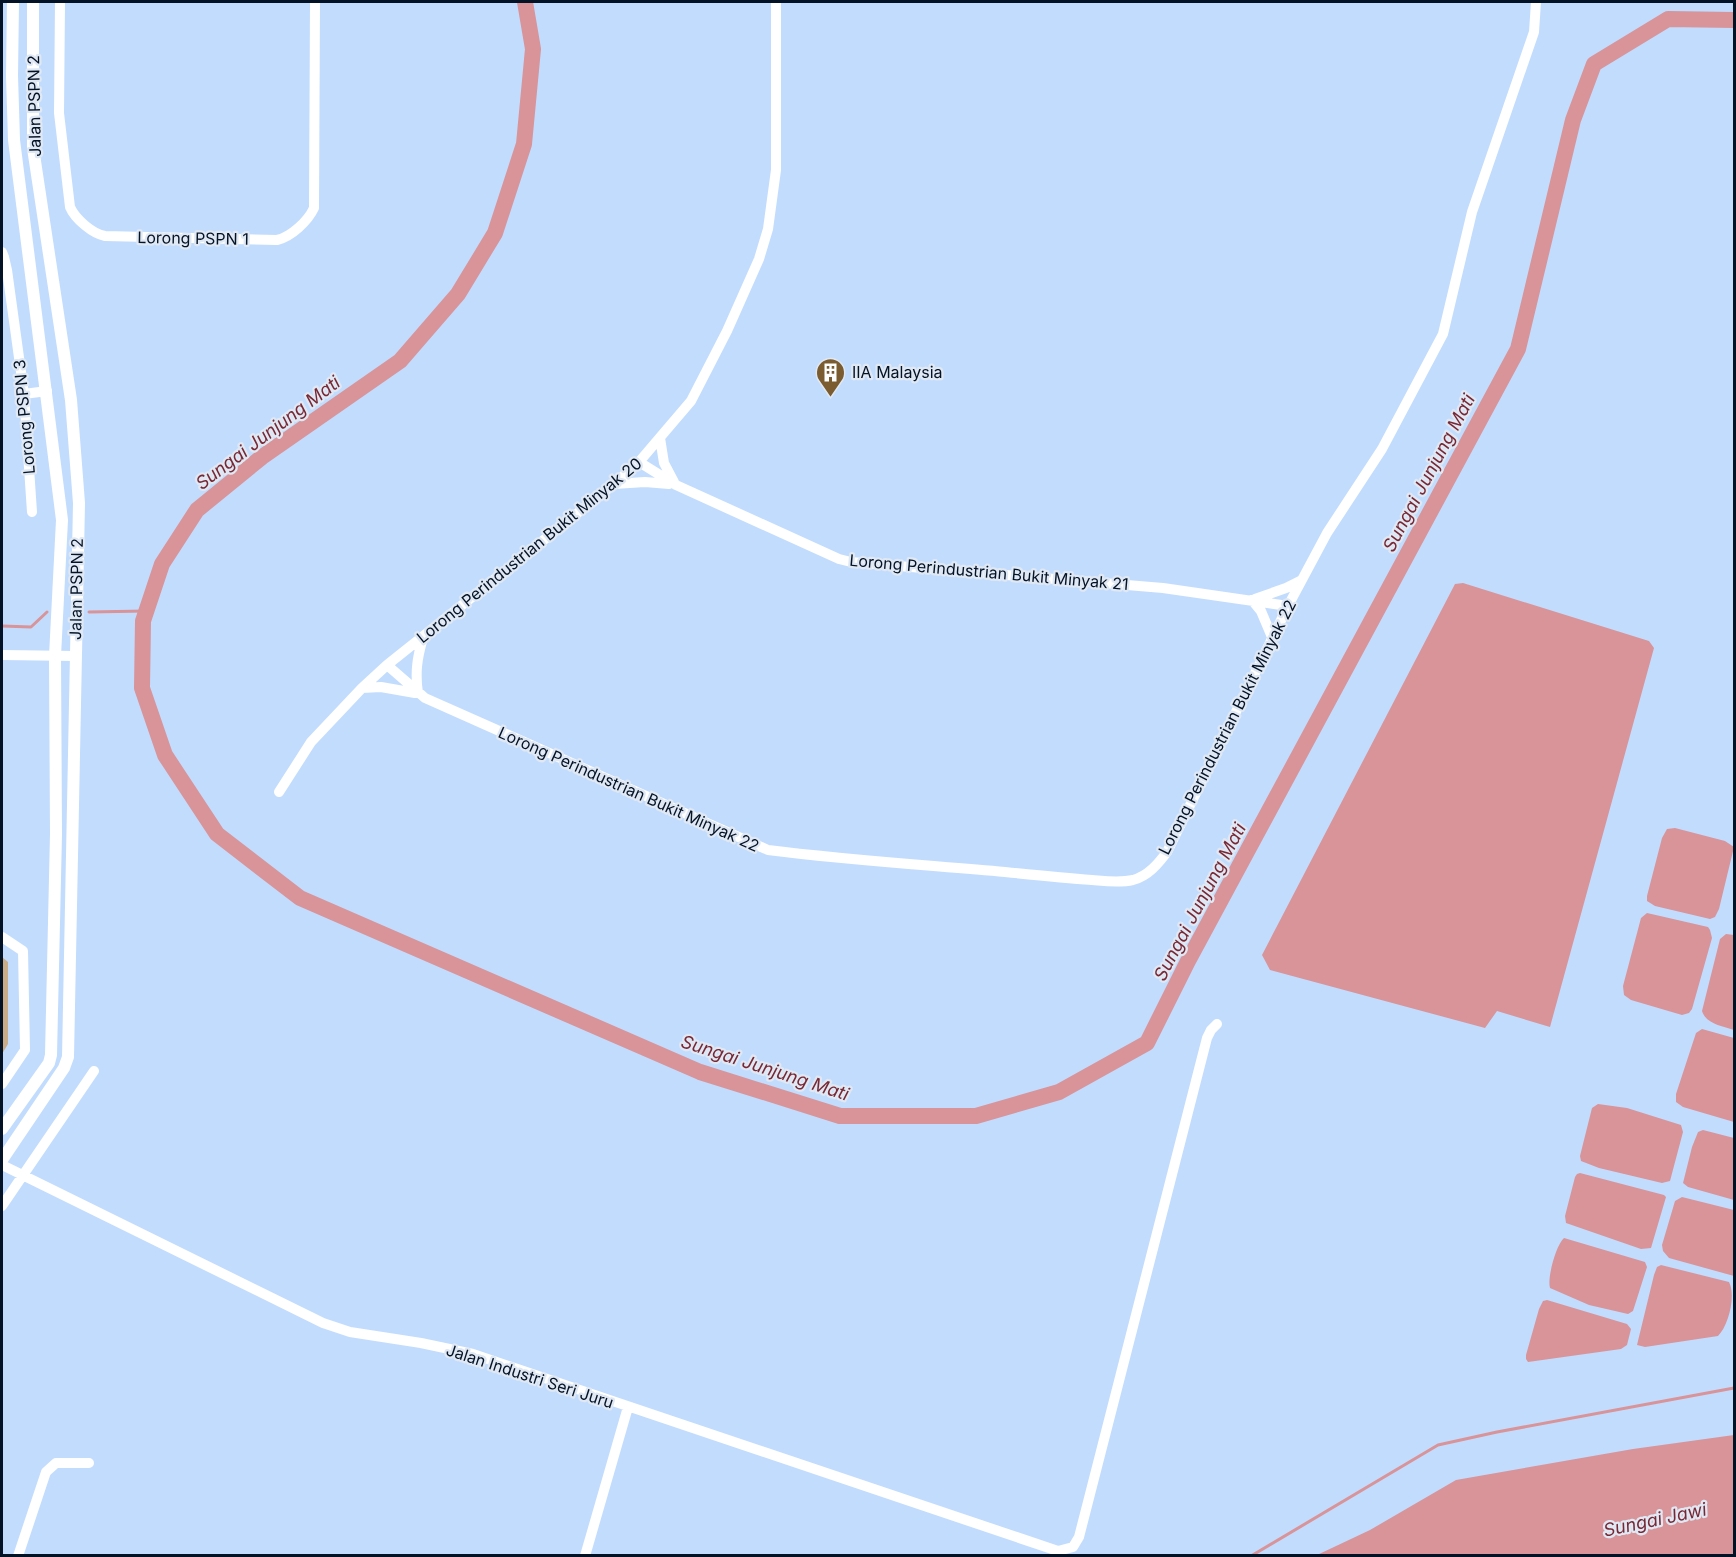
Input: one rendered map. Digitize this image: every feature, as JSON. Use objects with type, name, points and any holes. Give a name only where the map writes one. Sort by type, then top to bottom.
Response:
[{"type":"street","name":"Jalan PSPN 2","points":[[2,1130],[49,1063],[51,1055],[56,834],[56,656],[62,520],[14,140],[13,2]]},
{"type":"street","name":"Jalan PSPN 2","points":[[2,1162],[64,1068],[68,1057],[78,503],[71,400],[33,148],[33,2]]},
{"type":"street","name":"Lorong PSPN 1","points":[[60,2],[59,113],[70,207],[73,214],[98,235],[105,236],[277,240],[284,238],[310,217],[314,208],[315,2]]},
{"type":"street","name":"Lorong Perindustrian Bukit Minyak 20","points":[[279,792],[311,742],[362,688],[387,665],[614,484],[639,462],[691,401],[747,288],[768,229],[776,170],[776,2]]},
{"type":"street","name":"Lorong Perindustrian Bukit Minyak 22","points":[[387,665],[418,693],[768,850],[821,857],[1122,882],[1149,873],[1167,852],[1272,637],[1327,533],[1382,449],[1443,334],[1473,212],[1534,32],[1536,2]]},
{"type":"street","name":"Lorong PSPN 3","points":[[2,252],[6,264],[24,394],[32,512]]},
{"type":"street","points":[[24,394],[47,391]]},
{"type":"street","points":[[660,438],[664,463],[676,485]]},
{"type":"street","name":"Lorong Perindustrian Bukit Minyak 21","points":[[639,462],[676,485],[839,559],[851,562],[1123,584],[1288,606]]},
{"type":"street","points":[[614,484],[645,482],[676,485]]},
{"type":"street","points":[[1272,637],[1264,617],[1252,600],[1302,579]]},
{"type":"street","points":[[362,688],[400,689],[418,693],[415,676],[423,637]]},
{"type":"street","points":[[2,655],[75,656]]},
{"type":"street","points":[[2,937],[23,951],[25,1050],[2,1084]]},
{"type":"street","name":"Jalan Industri Seri Juru","points":[[2,1162],[22,1175],[323,1323],[350,1332],[472,1354],[1058,1551],[1073,1547],[1080,1537],[1207,1038],[1217,1024]]},
{"type":"street","points":[[2,1206],[94,1071]]},
{"type":"street","points":[[585,1556],[627,1407]]},
{"type":"street","points":[[18,1556],[45,1472],[57,1463],[89,1463]]},
{"type":"shaded area","points":[[2,957],[8,962],[8,1044],[2,1054]]},
{"type":"water","points":[[1463,583],[1649,641],[1654,648],[1550,1027],[1497,1011],[1485,1028],[1270,970],[1262,955],[1455,584]]},
{"type":"water","points":[[1675,828],[1725,841],[1734,847],[1715,917],[1710,919],[1655,906],[1647,901],[1662,838],[1667,829]]},
{"type":"water","points":[[1647,913],[1708,927],[1710,930],[1712,938],[1689,1013],[1682,1015],[1631,1000],[1624,995],[1623,986],[1641,918]]},
{"type":"water","points":[[1726,934],[1734,935],[1734,1030],[1711,1022],[1702,1011],[1720,939]]},
{"type":"water","points":[[1702,1029],[1734,1038],[1734,1122],[1683,1107],[1676,1102],[1676,1094],[1696,1033]]},
{"type":"water","points":[[1598,1104],[1627,1108],[1681,1125],[1683,1132],[1670,1181],[1662,1183],[1599,1168],[1581,1161],[1580,1156],[1592,1108]]},
{"type":"water","points":[[1703,1130],[1734,1138],[1734,1200],[1688,1187],[1683,1183],[1692,1147],[1698,1132]]},
{"type":"water","points":[[1580,1173],[1666,1197],[1651,1248],[1641,1249],[1566,1223],[1565,1216],[1575,1177]]},
{"type":"water","points":[[1682,1197],[1734,1210],[1734,1276],[1669,1258],[1663,1251],[1662,1245],[1675,1201]]},
{"type":"water","points":[[1564,1238],[1645,1262],[1647,1267],[1633,1311],[1628,1314],[1589,1305],[1550,1288],[1553,1262]]},
{"type":"water","points":[[1661,1265],[1729,1282],[1732,1294],[1730,1310],[1718,1336],[1645,1347],[1637,1345],[1654,1275],[1657,1267]]},
{"type":"water","points":[[1547,1300],[1627,1324],[1631,1329],[1627,1345],[1621,1349],[1528,1362],[1526,1355],[1539,1309],[1543,1301]]},
{"type":"water","name":"Sungai Jawi","points":[[1734,1435],[1734,1555],[1317,1555],[1370,1530],[1456,1480],[1633,1449]]},
{"type":"waterway","name":"Sungai Junjung Mati","points":[[525,2],[533,49],[524,144],[495,233],[458,294],[400,361],[262,457],[197,510],[162,564],[143,621],[142,688],[165,755],[217,834],[300,898],[700,1072],[840,1116],[976,1116],[1059,1092],[1147,1043],[1188,961],[1518,349],[1573,120],[1594,64],[1668,19],[1734,20]]},
{"type":"waterway","points":[[89,612],[146,611]]},
{"type":"waterway","points":[[2,626],[31,627],[47,612]]},
{"type":"waterway","points":[[1251,1556],[1438,1445],[1734,1388]]},
{"type":"place","name":"IIA Malaysia","points":[[831,398]]}]
